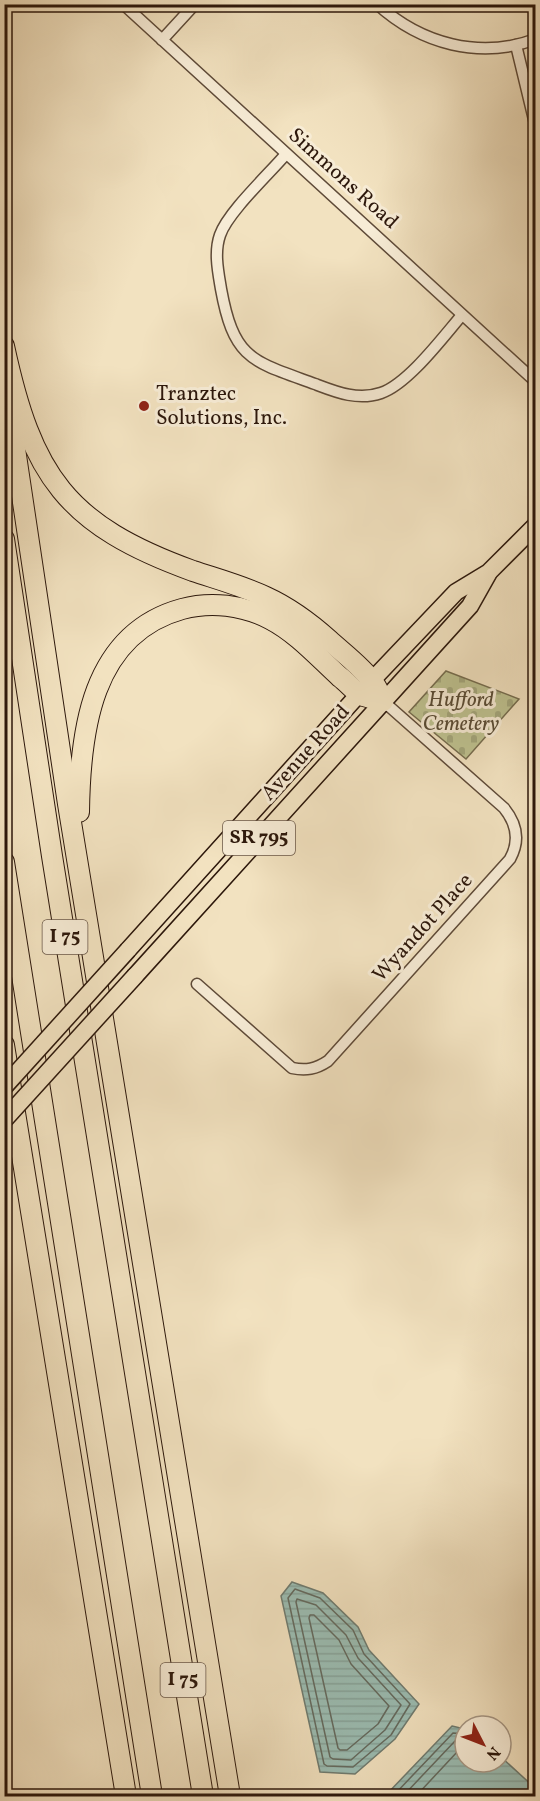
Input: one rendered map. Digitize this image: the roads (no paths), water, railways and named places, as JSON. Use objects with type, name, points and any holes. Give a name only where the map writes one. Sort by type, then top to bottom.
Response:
[{"type":"highway","points":[[4,346],[21,416],[38,454],[55,483],[90,519],[111,534],[148,553],[243,587],[289,609],[326,638],[366,687]]},
{"type":"highway","points":[[4,375],[66,792],[80,866],[178,1490],[230,1797]]},
{"type":"highway","name":"I 75","points":[[4,539],[52,856],[203,1797]]},
{"type":"highway","points":[[80,866],[79,776],[83,742],[94,695],[109,663],[119,650],[130,638],[157,618],[189,607],[206,605],[222,605],[255,612],[298,638],[383,701]]},
{"type":"highway","name":"I 75","points":[[4,862],[152,1797]]},
{"type":"highway","points":[[4,1046],[126,1797]]},
{"type":"highway","points":[[4,1088],[22,1163]]},
{"type":"main road","name":"Avenue Road","points":[[4,1088],[366,687],[456,592],[489,572],[536,525]]},
{"type":"main road","name":"Avenue Road","points":[[4,1120],[470,606],[489,572]]},
{"type":"street","name":"Simmons Road","points":[[123,4],[536,382]]},
{"type":"street","points":[[162,40],[195,4]]},
{"type":"street","points":[[377,4],[415,31],[446,44],[479,48],[516,45],[536,39]]},
{"type":"street","points":[[516,45],[536,128]]},
{"type":"street","points":[[286,154],[229,218],[218,242],[218,269],[227,316],[235,338],[247,353],[271,368],[331,390],[354,396],[373,395],[398,383],[462,315]]},
{"type":"street","name":"Wyandot Place","points":[[197,984],[292,1068],[318,1067],[328,1061],[510,859],[517,843],[512,817],[383,701]]},
{"type":"water","points":[[292,1582],[323,1593],[358,1627],[369,1650],[419,1704],[395,1739],[355,1774],[320,1772],[281,1596]]},
{"type":"water","points":[[452,1726],[453,1774],[513,1774],[513,1768],[535,1788],[535,1796],[385,1796]]},
{"type":"place","name":"Tranztec Solutions, Inc.","points":[[144,406]]},
{"type":"park label","name":"Hufford Cemetery","points":[[461,712]]}]
